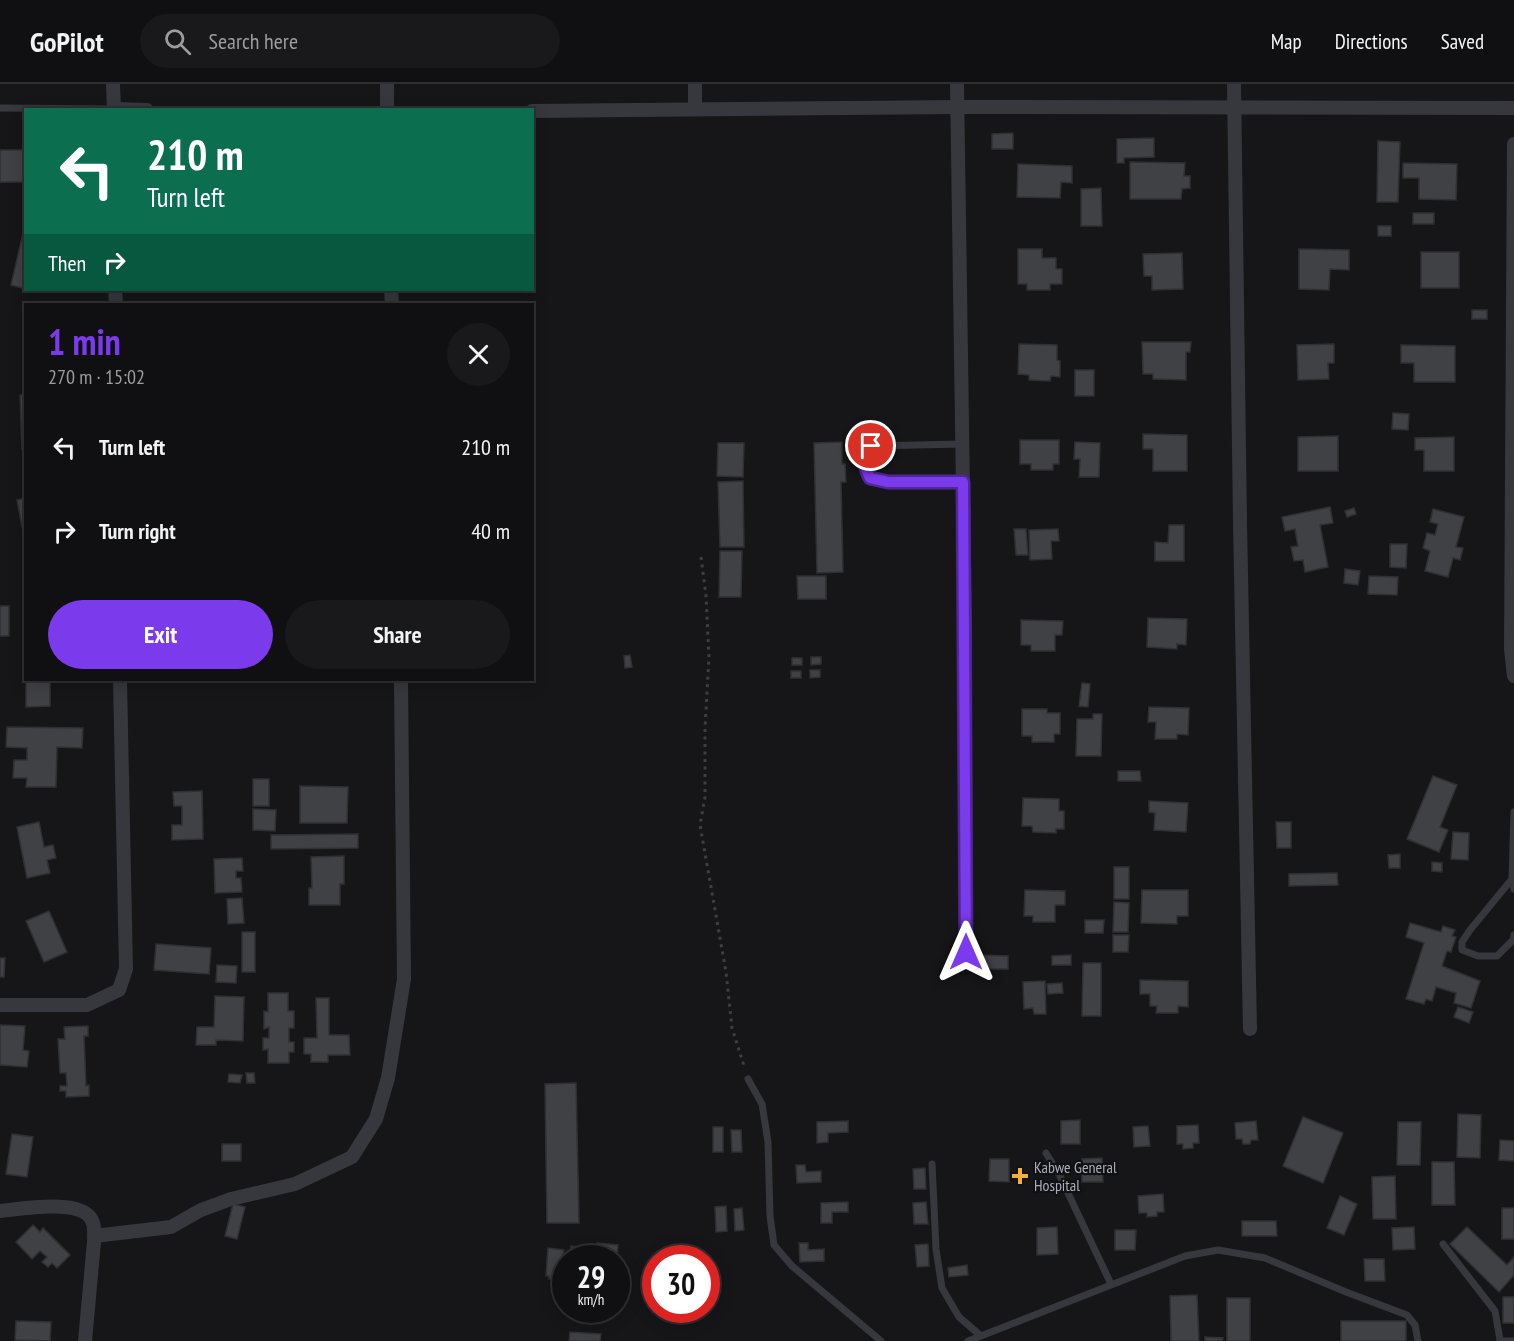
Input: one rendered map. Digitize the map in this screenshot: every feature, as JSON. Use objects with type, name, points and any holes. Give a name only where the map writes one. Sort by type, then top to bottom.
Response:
[{"type":"street","points":[[113,84],[114,108]]},
{"type":"street","points":[[387,84],[387,108]]},
{"type":"street","points":[[695,84],[695,108]]},
{"type":"street","points":[[957,84],[963,482],[966,952]]},
{"type":"street","points":[[1234,84],[1239,522],[1250,1029]]},
{"type":"street","points":[[534,111],[957,106],[1514,108]]},
{"type":"street","points":[[1514,144],[1511,649],[1514,676]]},
{"type":"street","points":[[0,1005],[87,1005],[119,990],[123,980],[126,969],[120,681]]},
{"type":"street","points":[[94,1236],[171,1227],[201,1210],[231,1199],[295,1184],[352,1157],[376,1119],[388,1078],[404,980],[401,681]]},
{"type":"street","points":[[0,1211],[61,1207],[80,1210],[90,1216],[94,1236],[85,1341]]},
{"type":"lane","points":[[0,108],[24,108]]},
{"type":"lane","points":[[962,444],[871,446],[866,449],[865,468],[870,478],[888,482],[963,482]]},
{"type":"lane","points":[[1514,812],[1512,879],[1514,889]]},
{"type":"lane","points":[[1512,879],[1466,936],[1462,942],[1462,950],[1478,956],[1497,956],[1513,940],[1514,934]]},
{"type":"lane","points":[[748,1079],[762,1104],[768,1142],[770,1216],[774,1245],[792,1266],[881,1341]]},
{"type":"lane","points":[[1046,1153],[1059,1174],[1111,1284]]},
{"type":"lane","points":[[932,1164],[936,1250],[942,1288],[959,1317],[981,1336]]},
{"type":"lane","points":[[1443,1244],[1495,1311],[1500,1341],[1514,1341]]},
{"type":"lane","points":[[968,1341],[1185,1256],[1218,1251],[1266,1258],[1407,1315],[1415,1325],[1418,1341]]},
{"type":"path","points":[[700,557],[706,596],[709,657],[705,728],[705,797],[700,825],[726,972],[732,1028],[748,1079]]},
{"type":"building","points":[[1013,133],[1013,149],[992,149],[992,134]]},
{"type":"building","points":[[1154,138],[1154,157],[1124,158],[1124,163],[1117,163],[1117,139]]},
{"type":"building","points":[[1378,141],[1400,142],[1398,202],[1377,202]]},
{"type":"building","points":[[0,150],[24,150],[24,182],[0,182]]},
{"type":"building","points":[[1130,162],[1185,163],[1184,176],[1190,176],[1190,188],[1182,189],[1181,199],[1130,199]]},
{"type":"building","points":[[1403,163],[1457,164],[1456,200],[1419,199],[1419,178],[1403,178]]},
{"type":"building","points":[[1018,164],[1072,166],[1072,183],[1061,182],[1060,198],[1017,197]]},
{"type":"building","points":[[1101,188],[1102,226],[1081,226],[1081,189]]},
{"type":"building","points":[[1413,213],[1434,213],[1434,224],[1413,224]]},
{"type":"building","points":[[1378,226],[1391,226],[1391,236],[1378,236]]},
{"type":"building","points":[[24,229],[24,288],[11,285]]},
{"type":"building","points":[[1018,249],[1042,249],[1042,258],[1056,258],[1056,269],[1062,269],[1062,284],[1050,284],[1050,290],[1027,290],[1027,284],[1018,284]]},
{"type":"building","points":[[1299,249],[1349,250],[1349,270],[1330,269],[1329,290],[1299,289]]},
{"type":"building","points":[[1421,252],[1459,252],[1459,288],[1421,288]]},
{"type":"building","points":[[1182,253],[1183,289],[1152,290],[1152,276],[1144,276],[1143,254]]},
{"type":"building","points":[[1472,310],[1487,310],[1487,319],[1472,319]]},
{"type":"building","points":[[1142,342],[1191,342],[1190,352],[1186,352],[1186,380],[1153,379],[1153,374],[1143,374]]},
{"type":"building","points":[[1019,344],[1057,345],[1060,377],[1051,376],[1050,381],[1029,380],[1029,375],[1018,374]]},
{"type":"building","points":[[1334,344],[1334,363],[1328,363],[1329,379],[1298,380],[1297,345]]},
{"type":"building","points":[[1401,345],[1455,346],[1455,382],[1414,382],[1414,363],[1401,363]]},
{"type":"building","points":[[1075,370],[1094,370],[1094,396],[1075,396]]},
{"type":"building","points":[[20,395],[24,395],[24,449],[22,449]]},
{"type":"building","points":[[1393,413],[1409,414],[1408,430],[1392,429]]},
{"type":"building","points":[[1143,434],[1187,435],[1187,471],[1153,471],[1153,449],[1143,449]]},
{"type":"building","points":[[1338,436],[1338,471],[1298,471],[1298,437]]},
{"type":"building","points":[[1454,437],[1454,471],[1424,471],[1424,450],[1415,450],[1415,438]]},
{"type":"building","points":[[1020,440],[1059,440],[1059,464],[1053,464],[1053,470],[1031,470],[1031,464],[1020,464]]},
{"type":"building","points":[[842,442],[842,464],[845,464],[846,482],[841,482],[843,572],[817,573],[814,443]]},
{"type":"building","points":[[1075,442],[1100,443],[1099,477],[1079,477],[1080,459],[1074,459]]},
{"type":"building","points":[[718,443],[744,443],[743,477],[717,476]]},
{"type":"building","points":[[743,481],[744,547],[720,547],[718,482]]},
{"type":"building","points":[[24,498],[24,537],[17,500]]},
{"type":"building","points":[[1330,507],[1333,523],[1320,525],[1328,567],[1305,572],[1303,560],[1294,561],[1291,547],[1298,546],[1295,529],[1285,531],[1282,517]]},
{"type":"building","points":[[1354,508],[1356,514],[1347,517],[1345,511]]},
{"type":"building","points":[[1433,509],[1464,517],[1456,547],[1463,548],[1460,560],[1453,558],[1448,577],[1425,571],[1430,551],[1423,548],[1427,533],[1435,535],[1438,524],[1430,522]]},
{"type":"building","points":[[1169,525],[1184,525],[1184,561],[1155,561],[1155,542],[1168,543]]},
{"type":"building","points":[[1014,529],[1026,529],[1028,555],[1016,555]]},
{"type":"building","points":[[1058,529],[1059,541],[1051,541],[1052,559],[1030,560],[1029,530]]},
{"type":"building","points":[[1390,544],[1407,544],[1406,568],[1390,567]]},
{"type":"building","points":[[720,551],[742,551],[741,597],[719,597]]},
{"type":"building","points":[[1345,569],[1360,571],[1358,585],[1344,583]]},
{"type":"building","points":[[797,576],[826,576],[826,599],[798,599]]},
{"type":"building","points":[[1369,576],[1398,577],[1397,595],[1368,594]]},
{"type":"building","points":[[0,606],[9,606],[9,636],[0,636]]},
{"type":"building","points":[[1148,618],[1187,619],[1186,645],[1177,644],[1177,649],[1147,647]]},
{"type":"building","points":[[1021,620],[1063,621],[1062,635],[1055,635],[1055,651],[1031,651],[1031,645],[1021,645]]},
{"type":"building","points":[[630,655],[632,667],[625,668],[624,656]]},
{"type":"building","points":[[811,657],[821,657],[821,664],[811,665]]},
{"type":"building","points":[[792,658],[802,658],[802,665],[792,665]]},
{"type":"building","points":[[810,670],[820,670],[820,677],[810,678]]},
{"type":"building","points":[[791,671],[801,671],[801,678],[791,678]]},
{"type":"building","points":[[26,681],[50,681],[50,706],[26,707]]},
{"type":"building","points":[[1082,683],[1090,684],[1088,707],[1079,706]]},
{"type":"building","points":[[1149,707],[1189,708],[1188,735],[1177,734],[1177,739],[1155,739],[1156,722],[1148,722]]},
{"type":"building","points":[[1022,709],[1047,709],[1047,713],[1060,713],[1060,734],[1054,734],[1054,742],[1032,742],[1032,736],[1022,736]]},
{"type":"building","points":[[1093,714],[1102,714],[1101,756],[1076,756],[1077,719],[1093,719]]},
{"type":"building","points":[[7,727],[83,728],[82,748],[57,747],[56,787],[26,787],[27,778],[13,778],[14,760],[27,760],[27,748],[6,747]]},
{"type":"building","points":[[1118,771],[1140,771],[1141,781],[1118,781]]},
{"type":"building","points":[[1433,776],[1457,785],[1440,827],[1448,830],[1439,852],[1407,839]]},
{"type":"building","points":[[253,779],[269,779],[269,806],[253,806]]},
{"type":"building","points":[[300,786],[348,787],[347,823],[300,823]]},
{"type":"building","points":[[202,791],[203,839],[172,840],[172,825],[182,825],[182,806],[174,806],[173,792]]},
{"type":"building","points":[[1023,798],[1059,799],[1059,811],[1064,811],[1064,829],[1056,829],[1056,833],[1033,832],[1032,826],[1022,826]]},
{"type":"building","points":[[1149,801],[1188,803],[1186,832],[1154,830],[1155,813],[1149,812]]},
{"type":"building","points":[[253,809],[276,810],[275,831],[253,830]]},
{"type":"building","points":[[39,822],[44,847],[53,845],[56,858],[47,860],[50,873],[27,878],[17,827]]},
{"type":"building","points":[[1276,822],[1291,822],[1291,848],[1277,848]]},
{"type":"building","points":[[1453,832],[1469,833],[1468,860],[1451,859]]},
{"type":"building","points":[[358,834],[358,848],[271,849],[271,835]]},
{"type":"building","points":[[1400,854],[1400,868],[1389,868],[1388,855]]},
{"type":"building","points":[[344,856],[344,884],[340,884],[340,905],[309,905],[309,888],[312,888],[311,857]]},
{"type":"building","points":[[242,858],[243,871],[236,871],[236,878],[241,878],[242,892],[215,893],[214,859]]},
{"type":"building","points":[[1432,862],[1442,863],[1442,872],[1432,871]]},
{"type":"building","points":[[1114,867],[1129,867],[1129,899],[1114,899]]},
{"type":"building","points":[[1337,873],[1338,885],[1289,886],[1289,874]]},
{"type":"building","points":[[1025,890],[1065,891],[1065,905],[1055,905],[1055,922],[1033,922],[1033,916],[1024,916]]},
{"type":"building","points":[[1142,890],[1188,890],[1188,916],[1177,916],[1177,924],[1141,923]]},
{"type":"building","points":[[242,898],[244,923],[228,924],[227,899]]},
{"type":"building","points":[[1114,902],[1129,903],[1128,932],[1113,932]]},
{"type":"building","points":[[49,911],[67,952],[44,962],[26,921]]},
{"type":"building","points":[[1085,920],[1104,920],[1103,933],[1085,933]]},
{"type":"building","points":[[1410,923],[1441,932],[1443,926],[1455,930],[1452,936],[1456,937],[1451,952],[1447,951],[1442,966],[1480,981],[1471,1008],[1454,1003],[1456,993],[1436,987],[1432,1001],[1426,999],[1424,1004],[1406,999],[1424,943],[1406,937]]},
{"type":"building","points":[[242,932],[255,932],[255,972],[242,972]]},
{"type":"building","points":[[1113,935],[1129,935],[1128,952],[1113,952]]},
{"type":"building","points":[[156,944],[211,948],[209,974],[154,970]]},
{"type":"building","points":[[976,955],[1008,956],[1008,969],[976,969]]},
{"type":"building","points":[[1071,955],[1071,965],[1052,965],[1052,956]]},
{"type":"building","points":[[0,958],[5,958],[4,977],[0,977]]},
{"type":"building","points":[[1083,963],[1101,963],[1101,1016],[1082,1016]]},
{"type":"building","points":[[217,965],[237,966],[236,983],[216,982]]},
{"type":"building","points":[[1140,980],[1188,981],[1188,1007],[1178,1006],[1178,1013],[1156,1013],[1157,1006],[1150,1006],[1150,994],[1140,994]]},
{"type":"building","points":[[1045,981],[1046,1014],[1034,1014],[1033,1008],[1024,1009],[1023,982]]},
{"type":"building","points":[[1062,983],[1063,993],[1048,994],[1047,984]]},
{"type":"building","points":[[268,993],[288,993],[288,1011],[294,1011],[294,1028],[289,1028],[289,1042],[294,1042],[294,1052],[289,1052],[289,1063],[268,1063],[268,1049],[263,1050],[263,1038],[269,1038],[269,1027],[264,1029],[264,1011],[268,1012]]},
{"type":"building","points":[[215,996],[244,997],[243,1041],[216,1040],[216,1045],[196,1045],[197,1027],[214,1027]]},
{"type":"building","points":[[316,998],[329,998],[329,1035],[349,1035],[350,1055],[328,1055],[328,1062],[311,1062],[311,1054],[304,1054],[304,1038],[317,1038]]},
{"type":"building","points":[[1458,1007],[1473,1012],[1469,1023],[1454,1017]]},
{"type":"building","points":[[0,1025],[25,1026],[23,1050],[29,1051],[27,1067],[0,1065]]},
{"type":"building","points":[[88,1026],[88,1036],[84,1036],[86,1086],[89,1085],[89,1096],[66,1097],[66,1091],[60,1091],[60,1086],[67,1086],[66,1073],[60,1073],[58,1039],[65,1039],[64,1027]]},
{"type":"building","points":[[246,1073],[254,1073],[255,1083],[247,1083]]},
{"type":"building","points":[[229,1074],[242,1075],[240,1083],[228,1082]]},
{"type":"building","points":[[576,1083],[579,1223],[547,1223],[545,1084]]},
{"type":"building","points":[[1458,1114],[1481,1115],[1480,1158],[1457,1157]]},
{"type":"building","points":[[1303,1117],[1343,1133],[1323,1183],[1283,1166]]},
{"type":"building","points":[[1080,1120],[1080,1144],[1061,1144],[1061,1121]]},
{"type":"building","points":[[848,1121],[848,1132],[828,1133],[828,1142],[817,1143],[817,1122]]},
{"type":"building","points":[[1256,1121],[1258,1140],[1251,1140],[1250,1144],[1243,1144],[1242,1139],[1236,1139],[1235,1123]]},
{"type":"building","points":[[1398,1122],[1421,1122],[1420,1165],[1397,1165]]},
{"type":"building","points":[[1198,1125],[1199,1143],[1193,1143],[1193,1148],[1183,1149],[1183,1144],[1177,1144],[1177,1126]]},
{"type":"building","points":[[1148,1126],[1150,1146],[1134,1147],[1133,1127]]},
{"type":"building","points":[[713,1127],[723,1127],[723,1152],[713,1152]]},
{"type":"building","points":[[731,1130],[741,1130],[742,1152],[732,1152]]},
{"type":"building","points":[[12,1134],[33,1137],[27,1177],[6,1174]]},
{"type":"building","points":[[1500,1140],[1514,1141],[1514,1161],[1499,1160]]},
{"type":"building","points":[[222,1144],[241,1144],[241,1161],[222,1161]]},
{"type":"building","points":[[1102,1158],[1103,1182],[1082,1182],[1082,1159]]},
{"type":"building","points":[[990,1159],[1009,1159],[1009,1182],[989,1181]]},
{"type":"building","points":[[1432,1162],[1454,1162],[1455,1205],[1432,1205]]},
{"type":"building","points":[[796,1165],[805,1165],[806,1172],[821,1171],[821,1182],[797,1183]]},
{"type":"building","points":[[925,1168],[926,1189],[914,1189],[913,1169]]},
{"type":"building","points":[[1395,1176],[1396,1219],[1373,1219],[1372,1177]]},
{"type":"building","points":[[1163,1194],[1164,1212],[1157,1212],[1157,1216],[1147,1217],[1147,1213],[1139,1213],[1138,1196]]},
{"type":"building","points":[[1340,1196],[1357,1204],[1344,1235],[1327,1228]]},
{"type":"building","points":[[848,1202],[848,1212],[832,1212],[832,1223],[821,1223],[821,1203]]},
{"type":"building","points":[[926,1202],[928,1224],[914,1224],[913,1203]]},
{"type":"building","points":[[233,1204],[245,1207],[237,1239],[225,1236]]},
{"type":"building","points":[[726,1206],[727,1231],[716,1232],[715,1207]]},
{"type":"building","points":[[742,1208],[744,1230],[735,1231],[734,1209]]},
{"type":"building","points":[[1502,1208],[1514,1208],[1514,1239],[1502,1239]]},
{"type":"building","points":[[1242,1221],[1276,1221],[1277,1236],[1242,1236]]},
{"type":"building","points":[[33,1225],[40,1232],[43,1228],[70,1255],[57,1268],[52,1263],[48,1267],[42,1262],[47,1257],[40,1251],[32,1259],[16,1242]]},
{"type":"building","points":[[1057,1227],[1058,1254],[1037,1255],[1037,1228]]},
{"type":"building","points":[[1414,1227],[1415,1249],[1393,1250],[1392,1228]]},
{"type":"building","points":[[1467,1227],[1507,1265],[1514,1257],[1514,1275],[1499,1292],[1450,1244]]},
{"type":"building","points":[[1115,1230],[1136,1230],[1135,1250],[1115,1250]]},
{"type":"building","points":[[799,1243],[808,1243],[808,1250],[824,1249],[824,1261],[800,1262]]},
{"type":"building","points":[[928,1244],[929,1266],[917,1267],[915,1245]]},
{"type":"building","points":[[548,1248],[552,1248],[552,1279],[546,1276]]},
{"type":"building","points":[[1364,1259],[1384,1259],[1385,1281],[1365,1281]]},
{"type":"building","points":[[967,1265],[968,1275],[949,1277],[948,1268]]},
{"type":"building","points":[[1197,1295],[1199,1341],[1171,1341],[1170,1296]]},
{"type":"building","points":[[1503,1297],[1514,1297],[1514,1323],[1503,1323]]},
{"type":"building","points":[[1227,1298],[1250,1298],[1250,1341],[1227,1341]]},
{"type":"building","points":[[16,1321],[51,1322],[50,1341],[15,1340]]},
{"type":"building","points":[[1341,1321],[1406,1321],[1406,1341],[1341,1341]]},
{"type":"building","points":[[570,1332],[601,1334],[600,1341],[569,1341]]},
{"type":"building","points":[[1205,1337],[1223,1338],[1222,1341],[1205,1341]]},
{"type":"place","name":"Kabwe General Hospital","points":[[1020,1176]]},
{"type":"route","points":[[871,446],[866,449],[865,454],[865,468],[870,478],[888,482],[963,482],[966,952]]}]
